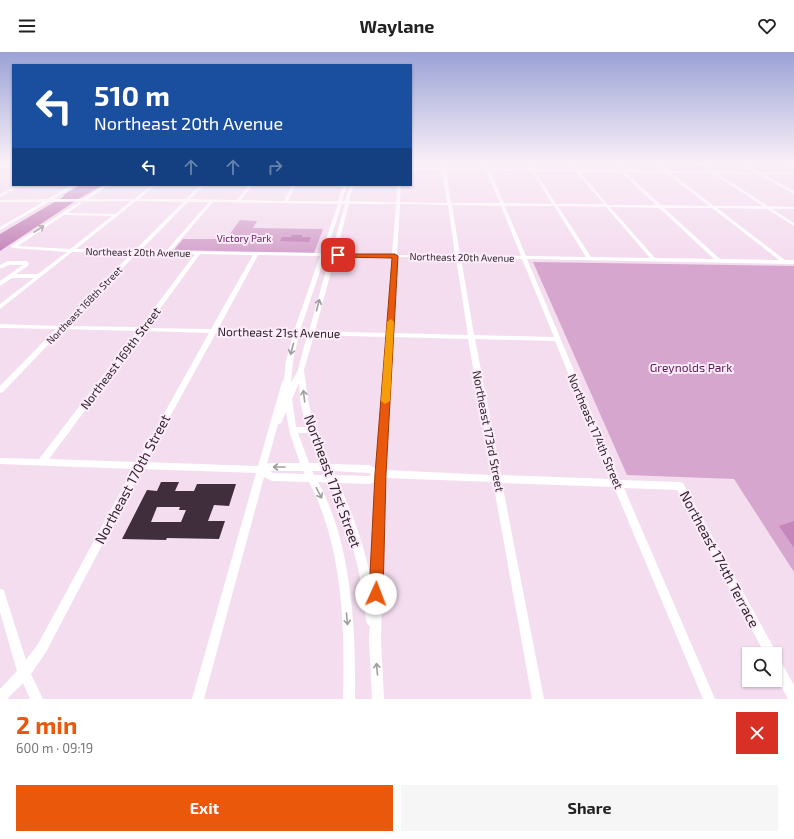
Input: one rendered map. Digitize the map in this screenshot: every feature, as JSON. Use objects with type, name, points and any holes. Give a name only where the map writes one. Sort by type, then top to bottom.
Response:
[{"type":"street","points":[[52,201],[63,193]]},
{"type":"street","points":[[84,200],[94,193]]},
{"type":"street","points":[[0,307],[144,193]]},
{"type":"street","name":"Northeast 168th Street","points":[[0,390],[193,193]]},
{"type":"street","points":[[238,201],[244,193]]},
{"type":"street","points":[[285,202],[290,193]]},
{"type":"street","name":"Northeast 171st Street","points":[[342,193],[292,348],[288,376],[288,398],[293,430],[305,467],[325,506],[340,562],[349,646],[349,699]]},
{"type":"street","name":"Northeast 171st Street","points":[[273,430],[301,370],[350,193]]},
{"type":"street","points":[[378,699],[374,639],[382,455],[399,193]]},
{"type":"street","name":"Northeast 173rd Street","points":[[447,193],[471,337],[538,699]]},
{"type":"street","name":"Northeast 174th Street","points":[[497,193],[617,483],[709,699]]},
{"type":"street","points":[[547,193],[590,259]]},
{"type":"street","points":[[596,193],[654,260]]},
{"type":"street","points":[[646,193],[719,261]]},
{"type":"street","points":[[694,193],[784,262]]},
{"type":"street","points":[[745,193],[794,225]]},
{"type":"street","points":[[18,201],[46,202],[58,200],[130,204],[184,202]]},
{"type":"street","points":[[0,201],[52,201],[73,203],[84,200],[135,200],[210,203],[556,207],[711,206],[794,208]]},
{"type":"street","points":[[63,214],[79,201]]},
{"type":"street","points":[[168,252],[210,203],[238,201],[323,204]]},
{"type":"street","points":[[0,229],[46,202]]},
{"type":"street","points":[[608,207],[664,210],[794,211]]},
{"type":"street","points":[[63,214],[116,215]]},
{"type":"street","name":"Northeast 20th Avenue","points":[[63,214],[13,247],[136,252],[794,262]]},
{"type":"street","name":"Northeast 169th Street","points":[[41,463],[199,253]]},
{"type":"street","name":"Northeast 170th Street","points":[[0,697],[9,690],[24,673],[42,648],[139,466],[256,254]]},
{"type":"street","points":[[0,267],[8,263],[27,264],[0,284]]},
{"type":"street","points":[[12,276],[39,276]]},
{"type":"street","name":"Northeast 21st Avenue","points":[[0,326],[558,339]]},
{"type":"street","name":"Northeast 171st Street","points":[[301,370],[304,400],[311,430],[349,518],[364,570],[374,639]]},
{"type":"street","name":"Northeast 171st Street","points":[[198,699],[273,430],[276,414],[288,376]]},
{"type":"street","points":[[293,430],[311,430]]},
{"type":"street","points":[[369,468],[382,455]]},
{"type":"street","points":[[0,461],[261,470],[271,467],[369,468],[381,474],[617,483]]},
{"type":"street","points":[[261,470],[272,477],[370,480],[381,474]]},
{"type":"street","name":"Northeast 174th Terrace","points":[[617,483],[680,486],[766,647]]},
{"type":"street","points":[[0,594],[24,673],[38,699]]},
{"type":"street","points":[[782,675],[794,698]]},
{"type":"green space","name":"Victory Park","points":[[240,220],[257,221],[253,228],[323,229],[314,253],[174,250],[183,239],[226,239]]},
{"type":"green space","name":"Greynolds Park","points":[[533,262],[794,266],[794,572],[734,479],[627,475]]},
{"type":"shaded area","points":[[89,193],[0,251],[0,234],[63,197],[65,194]]},
{"type":"shaded area","points":[[292,235],[311,237],[309,242],[280,241],[282,237],[291,237]]},
{"type":"shaded area","points":[[794,521],[794,548],[779,526]]},
{"type":"building","points":[[161,482],[179,482],[175,491],[194,491],[197,484],[236,484],[229,506],[214,505],[208,521],[225,521],[219,539],[122,539],[147,490],[157,491]],"holes":[[[157,507],[180,507],[179,510],[186,510],[181,522],[151,522]]]},
{"type":"slow traffic","points":[[385,401],[391,322]]},
{"type":"route","points":[[338,255],[395,256],[381,474],[376,594]]}]
